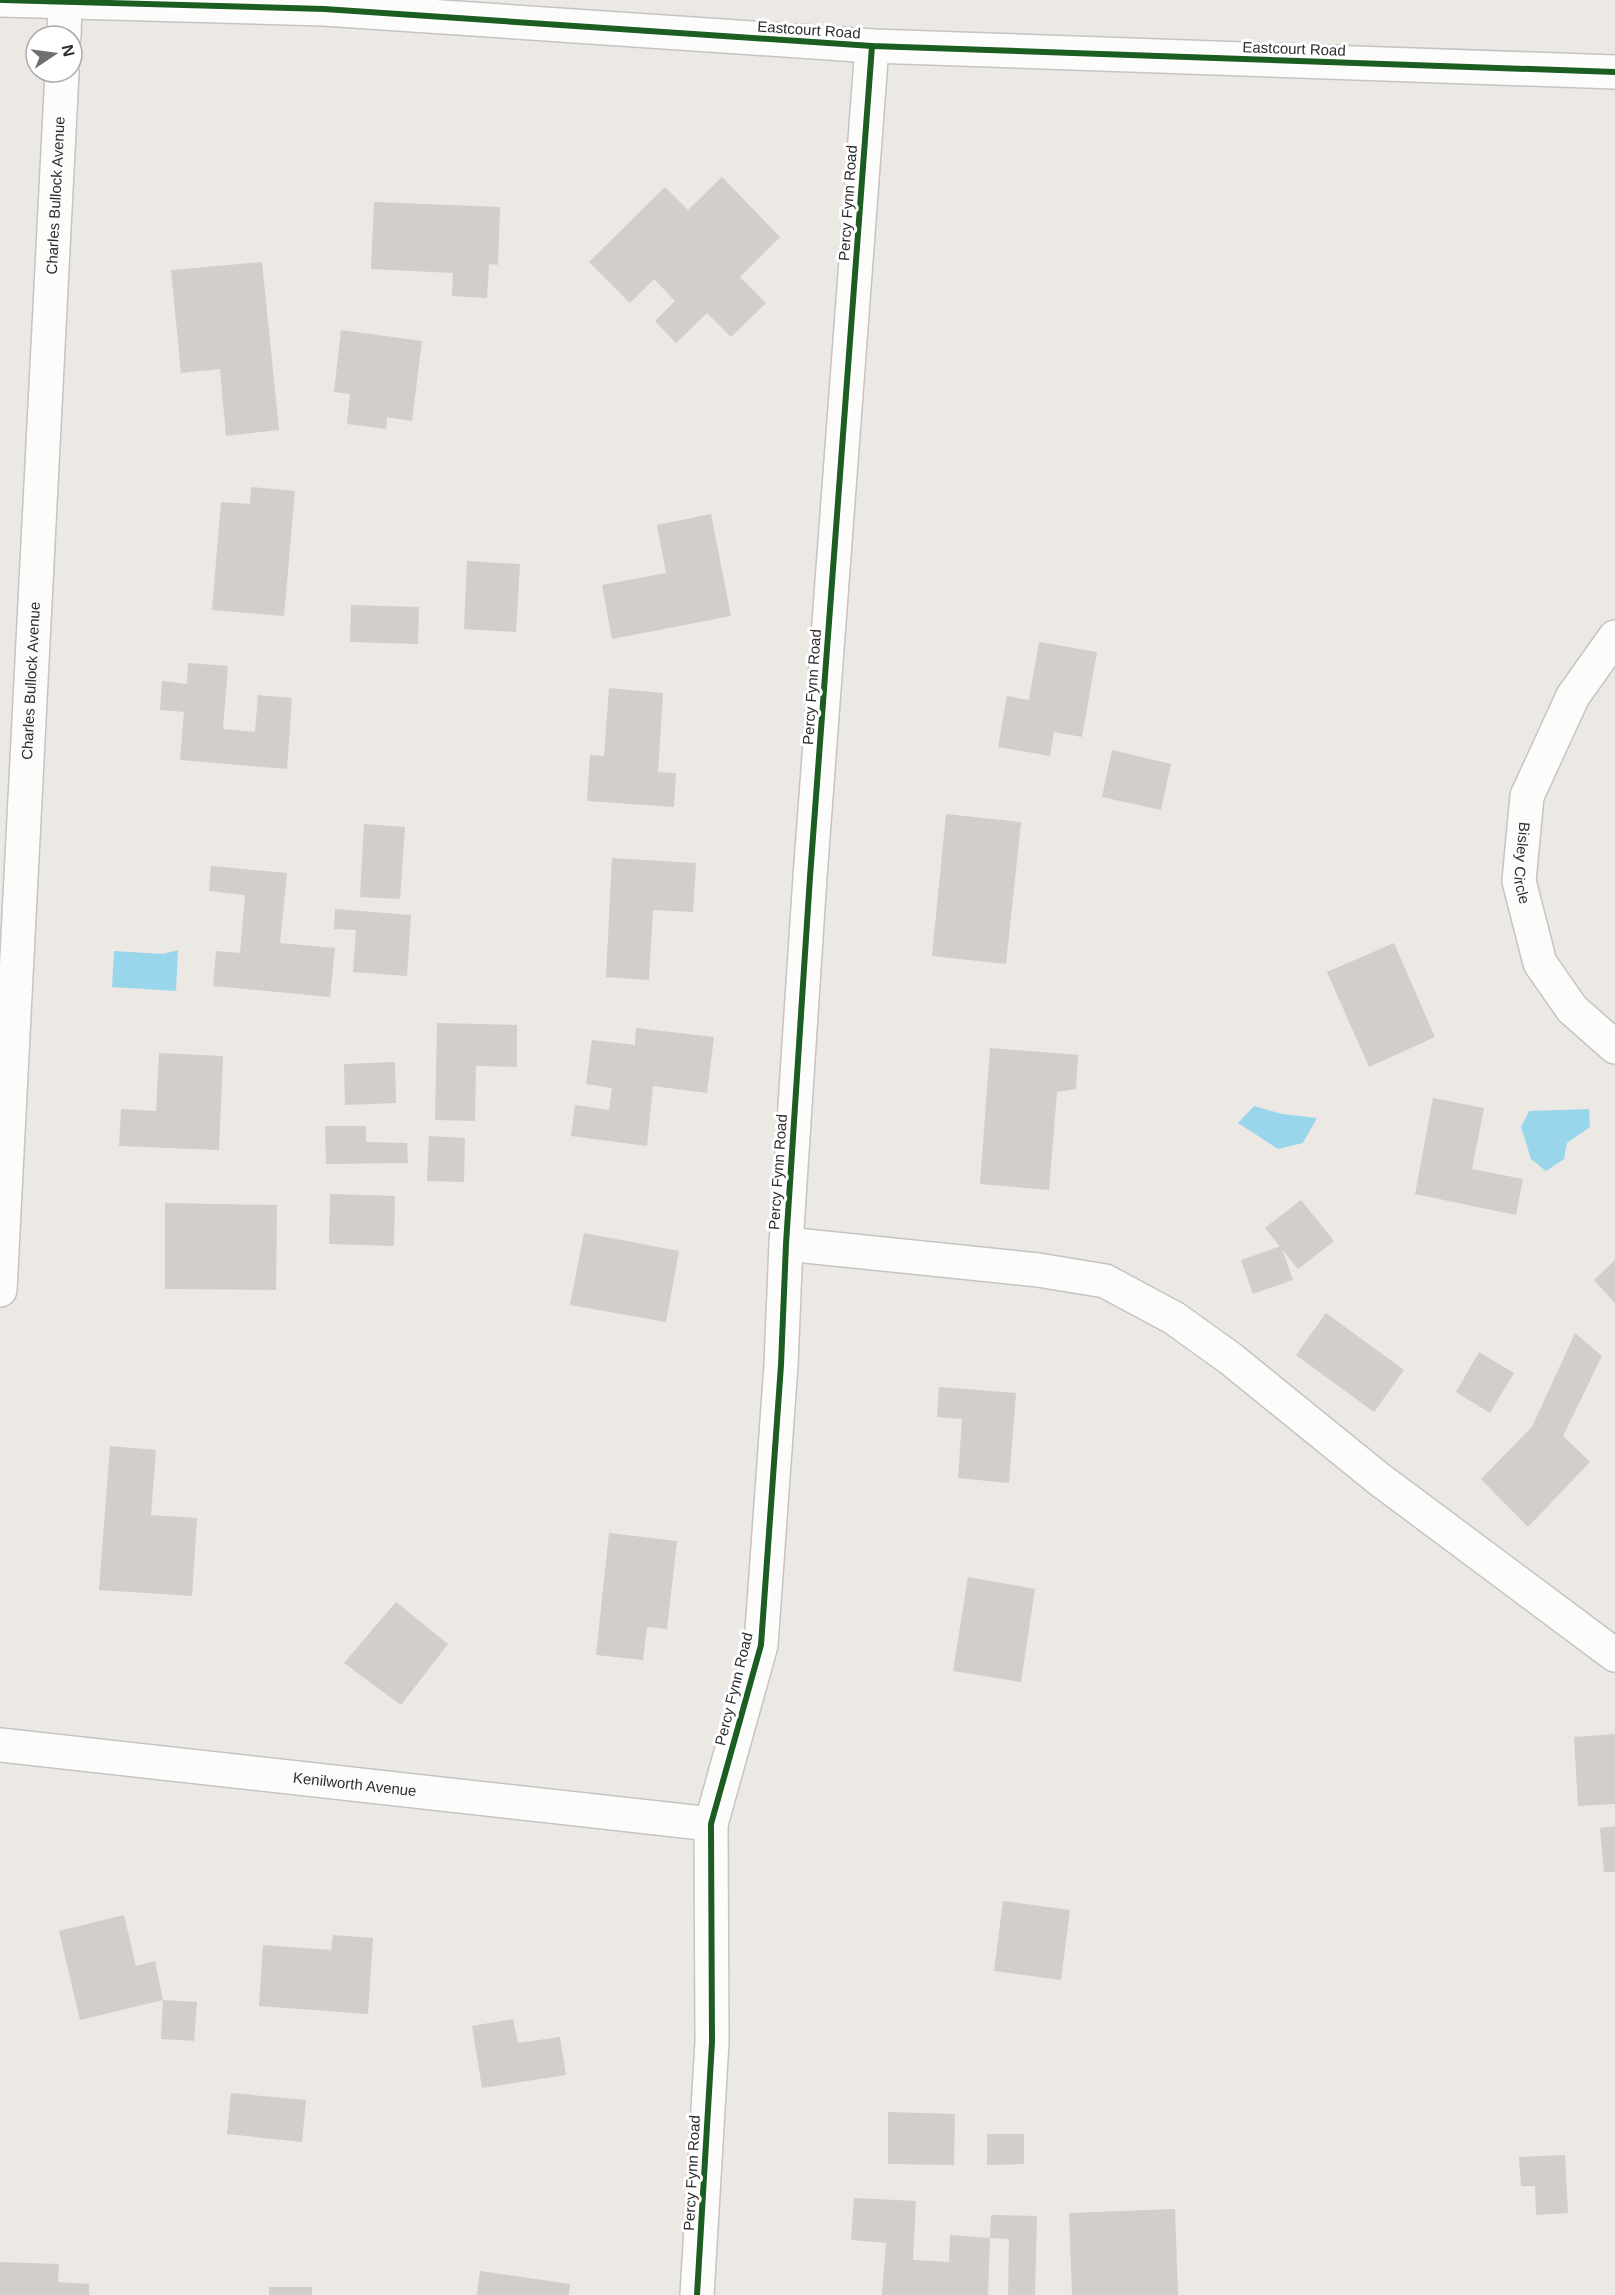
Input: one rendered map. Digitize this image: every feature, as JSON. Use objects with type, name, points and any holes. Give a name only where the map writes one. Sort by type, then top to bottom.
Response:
[{"type":"street","name":"Eastcourt Road","points":[[2,0],[324,5],[872,46],[1615,72]]},
{"type":"street","points":[[64,24],[65,2]]},
{"type":"street","name":"Percy Fynn Road","points":[[697,2295],[712,2042],[711,1824],[761,1645],[810,877],[872,46]]},
{"type":"street","name":"Charles Bullock Avenue","points":[[0,1290],[61,84]]},
{"type":"street","name":"Bisley Circle","points":[[1615,637],[1573,696],[1527,796],[1519,881],[1540,963],[1572,1009],[1615,1047]]},
{"type":"street","points":[[786,1244],[1038,1270],[1105,1281],[1174,1318],[1231,1359],[1379,1479],[1615,1655]]},
{"type":"street","name":"Kenilworth Avenue","points":[[0,1744],[711,1824]]},
{"type":"water","points":[[178,950],[176,991],[112,987],[114,951],[163,954]]},
{"type":"water","points":[[1254,1106],[1282,1114],[1317,1118],[1303,1143],[1278,1149],[1238,1123]]},
{"type":"water","points":[[1589,1109],[1590,1127],[1567,1143],[1564,1159],[1546,1171],[1531,1159],[1521,1127],[1529,1111]]},
{"type":"building","points":[[722,177],[780,237],[740,277],[766,303],[731,337],[707,313],[676,343],[655,321],[675,301],[654,279],[630,303],[589,262],[665,187],[688,210]]},
{"type":"building","points":[[374,202],[500,207],[498,265],[489,264],[487,298],[452,296],[453,273],[371,269]]},
{"type":"building","points":[[262,262],[279,430],[226,436],[220,369],[181,373],[171,270]]},
{"type":"building","points":[[341,330],[422,341],[412,421],[387,417],[386,429],[347,424],[350,394],[334,392]]},
{"type":"building","points":[[251,487],[295,491],[284,616],[212,610],[221,502],[250,504]]},
{"type":"building","points":[[711,514],[731,616],[612,639],[602,585],[666,573],[657,525]]},
{"type":"building","points":[[467,561],[520,564],[516,632],[464,629]]},
{"type":"building","points":[[351,605],[419,607],[418,644],[350,642]]},
{"type":"building","points":[[1039,642],[1097,652],[1082,737],[1054,732],[1050,756],[998,747],[1007,696],[1029,700]]},
{"type":"building","points":[[188,663],[228,666],[223,729],[255,732],[258,695],[292,698],[287,769],[180,760],[184,712],[160,710],[162,681],[187,684]]},
{"type":"building","points":[[609,688],[663,693],[658,772],[676,773],[674,807],[587,801],[590,755],[604,756]]},
{"type":"building","points":[[1112,750],[1171,764],[1161,810],[1102,797]]},
{"type":"building","points":[[946,814],[1021,822],[1006,964],[932,956]]},
{"type":"building","points":[[364,824],[405,827],[400,899],[360,897]]},
{"type":"building","points":[[612,858],[696,863],[693,912],[653,910],[649,980],[606,977]]},
{"type":"building","points":[[211,866],[287,873],[280,943],[335,948],[330,997],[213,986],[216,951],[240,953],[245,895],[209,891]]},
{"type":"building","points":[[335,909],[411,915],[407,976],[353,972],[356,930],[334,929]]},
{"type":"building","points":[[1394,943],[1435,1037],[1369,1067],[1327,972]]},
{"type":"building","points":[[437,1023],[517,1025],[517,1067],[476,1066],[475,1121],[435,1120]]},
{"type":"building","points":[[636,1028],[714,1037],[707,1093],[653,1086],[647,1146],[571,1136],[575,1105],[609,1110],[612,1088],[586,1084],[592,1040],[635,1045]]},
{"type":"building","points":[[990,1048],[1078,1055],[1076,1089],[1057,1092],[1049,1190],[980,1184]]},
{"type":"building","points":[[159,1053],[223,1056],[219,1150],[119,1146],[121,1109],[156,1111]]},
{"type":"building","points":[[395,1062],[396,1103],[345,1105],[344,1064]]},
{"type":"building","points":[[1433,1098],[1484,1108],[1472,1169],[1523,1179],[1516,1215],[1415,1194]]},
{"type":"building","points":[[325,1126],[366,1126],[366,1142],[407,1143],[408,1163],[326,1164]]},
{"type":"building","points":[[429,1136],[465,1138],[464,1182],[427,1181]]},
{"type":"building","points":[[330,1194],[395,1196],[394,1246],[329,1244]]},
{"type":"building","points":[[1301,1200],[1334,1241],[1298,1269],[1265,1228]]},
{"type":"building","points":[[165,1203],[277,1205],[276,1290],[165,1289]]},
{"type":"building","points":[[584,1233],[679,1251],[666,1322],[570,1305]]},
{"type":"building","points":[[1281,1246],[1293,1280],[1253,1294],[1241,1260]]},
{"type":"building","points":[[1615,1260],[1615,1303],[1594,1280]]},
{"type":"building","points":[[1326,1313],[1404,1370],[1374,1412],[1296,1355]]},
{"type":"building","points":[[1575,1333],[1602,1356],[1563,1436],[1590,1462],[1528,1527],[1481,1479],[1532,1427]]},
{"type":"building","points":[[1479,1352],[1514,1373],[1490,1413],[1456,1392]]},
{"type":"building","points":[[939,1387],[1016,1393],[1009,1483],[958,1478],[962,1419],[937,1417]]},
{"type":"building","points":[[110,1446],[156,1450],[151,1515],[197,1518],[192,1596],[99,1590]]},
{"type":"building","points":[[609,1533],[677,1541],[667,1629],[647,1627],[643,1660],[596,1655]]},
{"type":"building","points":[[968,1577],[1035,1589],[1021,1682],[953,1671]]},
{"type":"building","points":[[396,1602],[448,1644],[401,1705],[344,1663]]},
{"type":"building","points":[[1615,1734],[1615,1804],[1578,1806],[1574,1737]]},
{"type":"building","points":[[1615,1826],[1615,1872],[1604,1872],[1600,1828]]},
{"type":"building","points":[[1003,1901],[1070,1910],[1061,1980],[994,1971]]},
{"type":"building","points":[[124,1915],[136,1966],[155,1961],[163,2000],[80,2020],[59,1931]]},
{"type":"building","points":[[333,1935],[373,1938],[368,2014],[259,2006],[263,1945],[331,1950]]},
{"type":"building","points":[[163,2000],[197,2002],[194,2041],[161,2039]]},
{"type":"building","points":[[513,2019],[518,2043],[560,2037],[566,2075],[482,2088],[472,2026]]},
{"type":"building","points":[[231,2093],[306,2100],[302,2142],[227,2134]]},
{"type":"building","points":[[888,2112],[955,2114],[954,2165],[888,2164]]},
{"type":"building","points":[[987,2134],[1024,2134],[1024,2164],[987,2165]]},
{"type":"building","points":[[1565,2155],[1568,2213],[1536,2215],[1535,2186],[1521,2186],[1519,2157]]},
{"type":"building","points":[[854,2198],[916,2201],[913,2260],[949,2262],[950,2235],[990,2238],[988,2295],[882,2295],[886,2243],[851,2240]]},
{"type":"building","points":[[1175,2209],[1178,2295],[1072,2295],[1069,2213]]},
{"type":"building","points":[[991,2215],[1037,2216],[1035,2295],[1008,2295],[1009,2239],[990,2238]]},
{"type":"building","points":[[0,2262],[59,2264],[58,2282],[89,2284],[89,2295],[0,2295]]},
{"type":"building","points":[[480,2271],[570,2284],[569,2295],[477,2295]]},
{"type":"building","points":[[269,2287],[312,2287],[312,2295],[269,2295]]},
{"type":"cycle path","points":[[2,0],[324,9],[872,46],[1615,72]]},
{"type":"cycle path","points":[[697,2295],[712,2042],[711,1824],[761,1645],[781,1365],[786,1244],[810,877],[872,46]]}]
